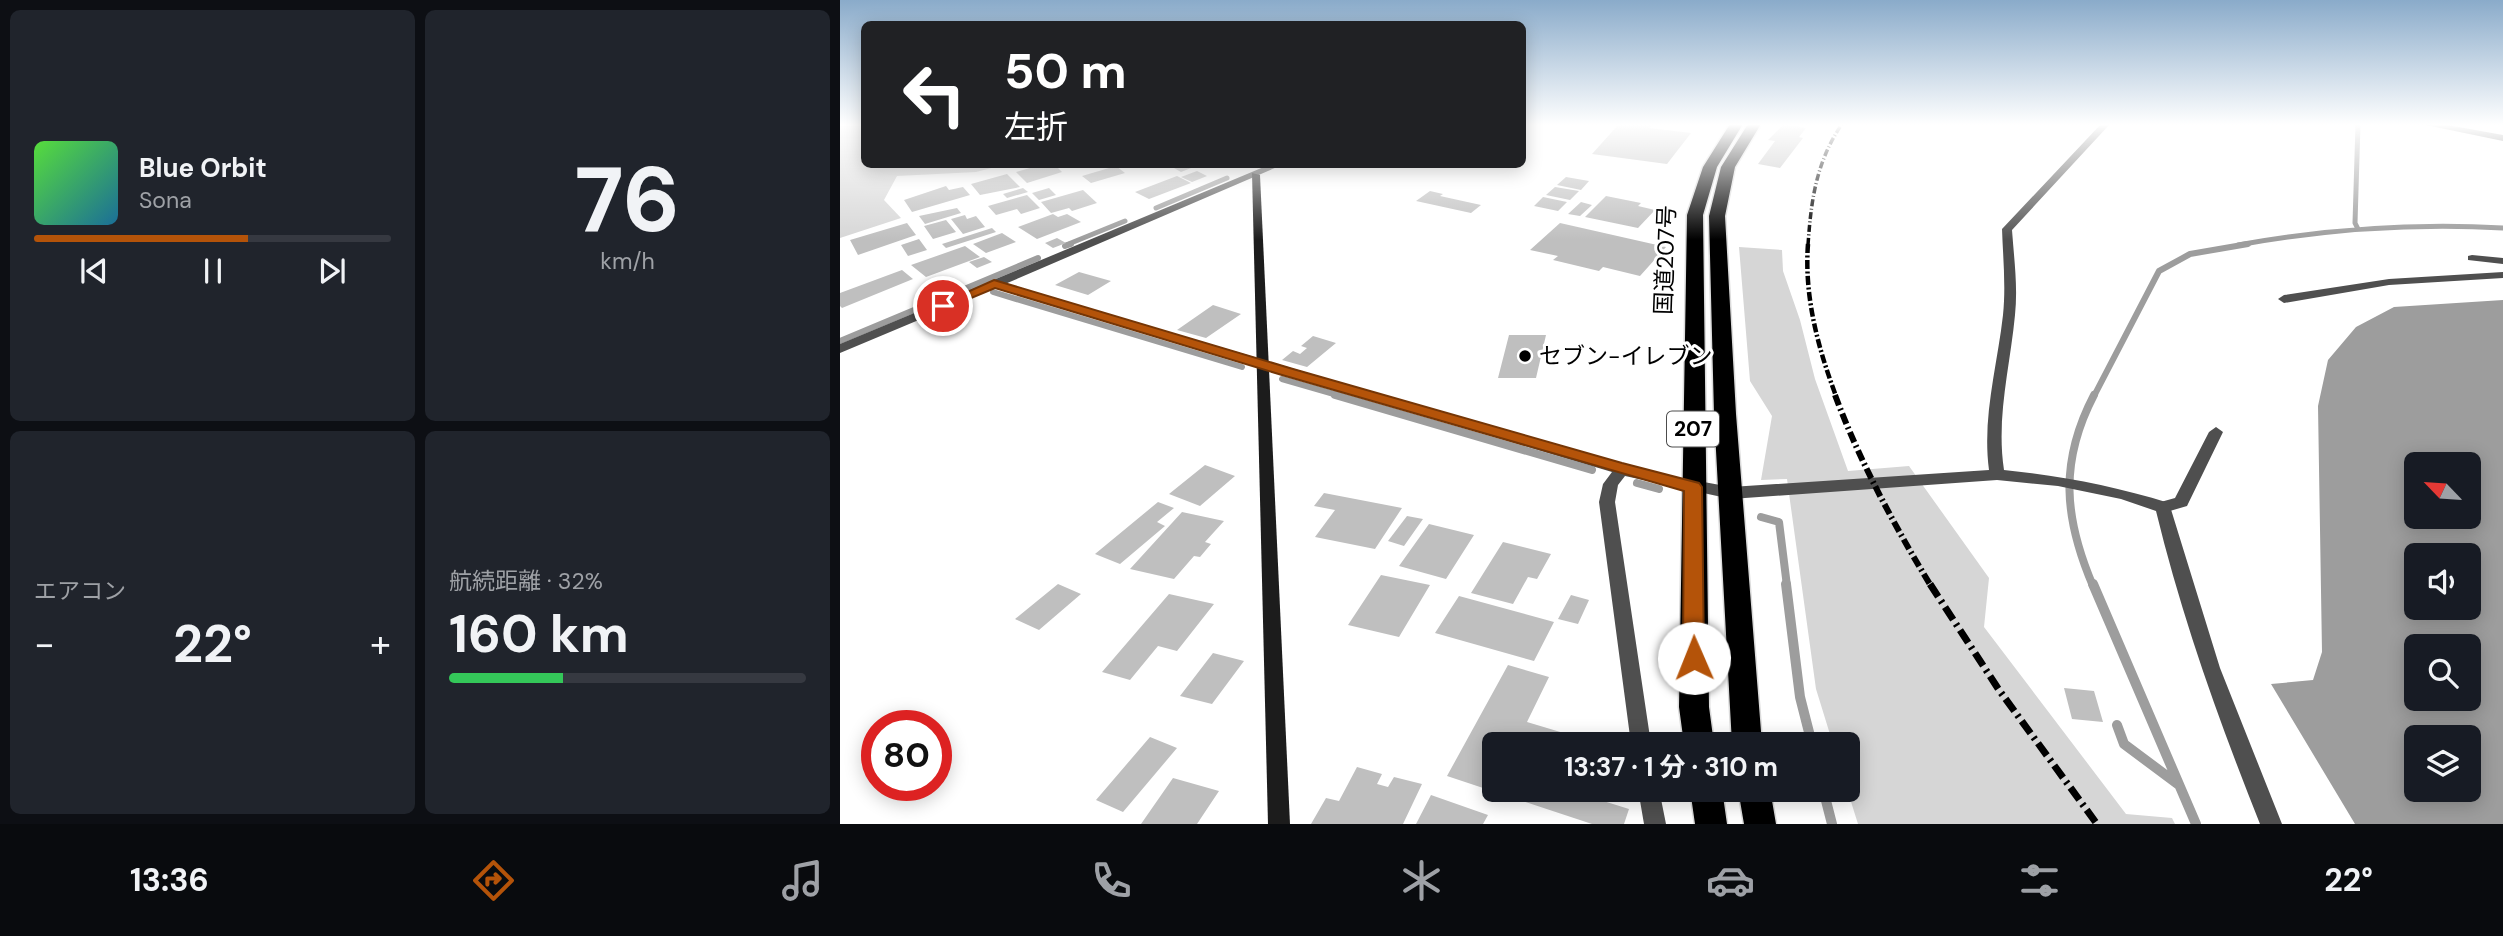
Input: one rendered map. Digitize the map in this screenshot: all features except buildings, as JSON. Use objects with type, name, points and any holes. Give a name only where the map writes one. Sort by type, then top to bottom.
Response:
[{"type":"highway","name":"国道207号","points":[[1697,732],[1694,707],[1695,215],[1710,162]]},
{"type":"highway","name":"207","points":[[1730,162],[1721,186],[1717,216],[1746,732]]},
{"type":"highway","points":[[1707,802],[1710,824]]},
{"type":"highway","points":[[1756,802],[1760,824]]},
{"type":"street","points":[[1997,475],[1993,413],[2011,293],[2007,229],[2070,162]]},
{"type":"street","points":[[840,349],[1255,170],[1279,824]]},
{"type":"street","points":[[2472,258],[2503,261]]},
{"type":"street","points":[[2284,299],[2389,282],[2503,275]]},
{"type":"street","points":[[994,284],[1622,469],[1693,487],[1731,493],[1997,475],[2058,481],[2122,494],[2163,507],[2181,502],[2216,432]]},
{"type":"street","points":[[1622,469],[1611,484],[1607,502],[1639,732]]},
{"type":"street","points":[[2163,507],[2188,600],[2234,736],[2271,824]]},
{"type":"street","points":[[1651,802],[1655,824]]},
{"type":"shaded area","points":[[840,162],[861,162],[861,168],[991,168],[976,172],[897,176],[884,200],[901,218],[840,238]]},
{"type":"shaded area","points":[[1739,247],[1782,250],[1783,271],[1800,320],[1815,379],[1848,471],[1909,466],[1989,578],[1984,627],[2126,814],[2172,818],[2175,824],[1858,824],[1851,802],[1860,802],[1860,732],[1829,732],[1816,689],[1787,479],[1761,480],[1772,416],[1750,381]]},
{"type":"shaded area","points":[[2503,300],[2503,824],[2355,824],[2271,684],[2313,680],[2322,652],[2318,406],[2328,360],[2356,327],[2394,307]]},
{"type":"waterway","points":[[2357,162],[2355,223],[2358,229]]},
{"type":"waterway","points":[[1156,208],[1227,178]]},
{"type":"waterway","points":[[1066,245],[1125,221]]},
{"type":"waterway","points":[[2238,245],[2370,229],[2436,226],[2503,228]]},
{"type":"waterway","points":[[1065,246],[1071,244]]},
{"type":"waterway","points":[[2094,396],[2159,271],[2190,254],[2248,244]]},
{"type":"waterway","points":[[840,341],[1038,258]]},
{"type":"waterway","points":[[993,292],[1242,367]]},
{"type":"waterway","points":[[1282,379],[1341,396]]},
{"type":"waterway","points":[[1335,395],[1592,470]]},
{"type":"waterway","points":[[2093,586],[2076,537],[2070,490],[2075,444],[2094,395]]},
{"type":"waterway","points":[[1637,483],[1659,489]]},
{"type":"waterway","points":[[1761,517],[1779,522],[1787,586]]},
{"type":"waterway","points":[[1786,584],[1800,697],[1809,732]]},
{"type":"waterway","points":[[2093,584],[2196,824]]},
{"type":"waterway","points":[[2117,725],[2124,744],[2179,785]]},
{"type":"waterway","points":[[1826,802],[1832,824]]},
{"type":"railway","points":[[1808,245],[1816,182],[1823,162]]},
{"type":"railway","points":[[1808,244],[1810,302],[1823,359],[1836,396]]},
{"type":"railway","points":[[1835,395],[1878,493],[1931,586]]},
{"type":"railway","points":[[1930,584],[1999,690],[2097,824]]},
{"type":"place","name":"セブン-イレブン","points":[[1525,356]]},
{"type":"route","points":[[943,306],[994,284],[1622,469],[1693,487],[1694,658]]}]
